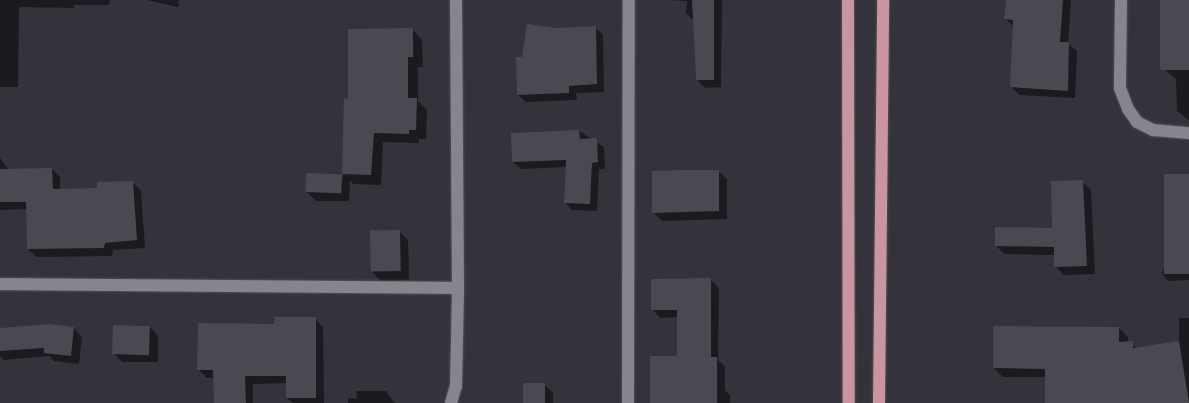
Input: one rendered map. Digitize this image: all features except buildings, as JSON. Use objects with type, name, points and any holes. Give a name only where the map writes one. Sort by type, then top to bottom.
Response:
[{"type":"main road","points":[[848,0],[849,403]]},
{"type":"main road","points":[[879,403],[883,0]]},
{"type":"street","points":[[452,403],[456,386],[458,288],[456,0]]},
{"type":"street","points":[[628,403],[629,0]]},
{"type":"street","points":[[1121,0],[1120,88],[1128,109],[1137,122],[1153,130],[1189,133]]},
{"type":"street","points":[[0,284],[458,288]]}]
